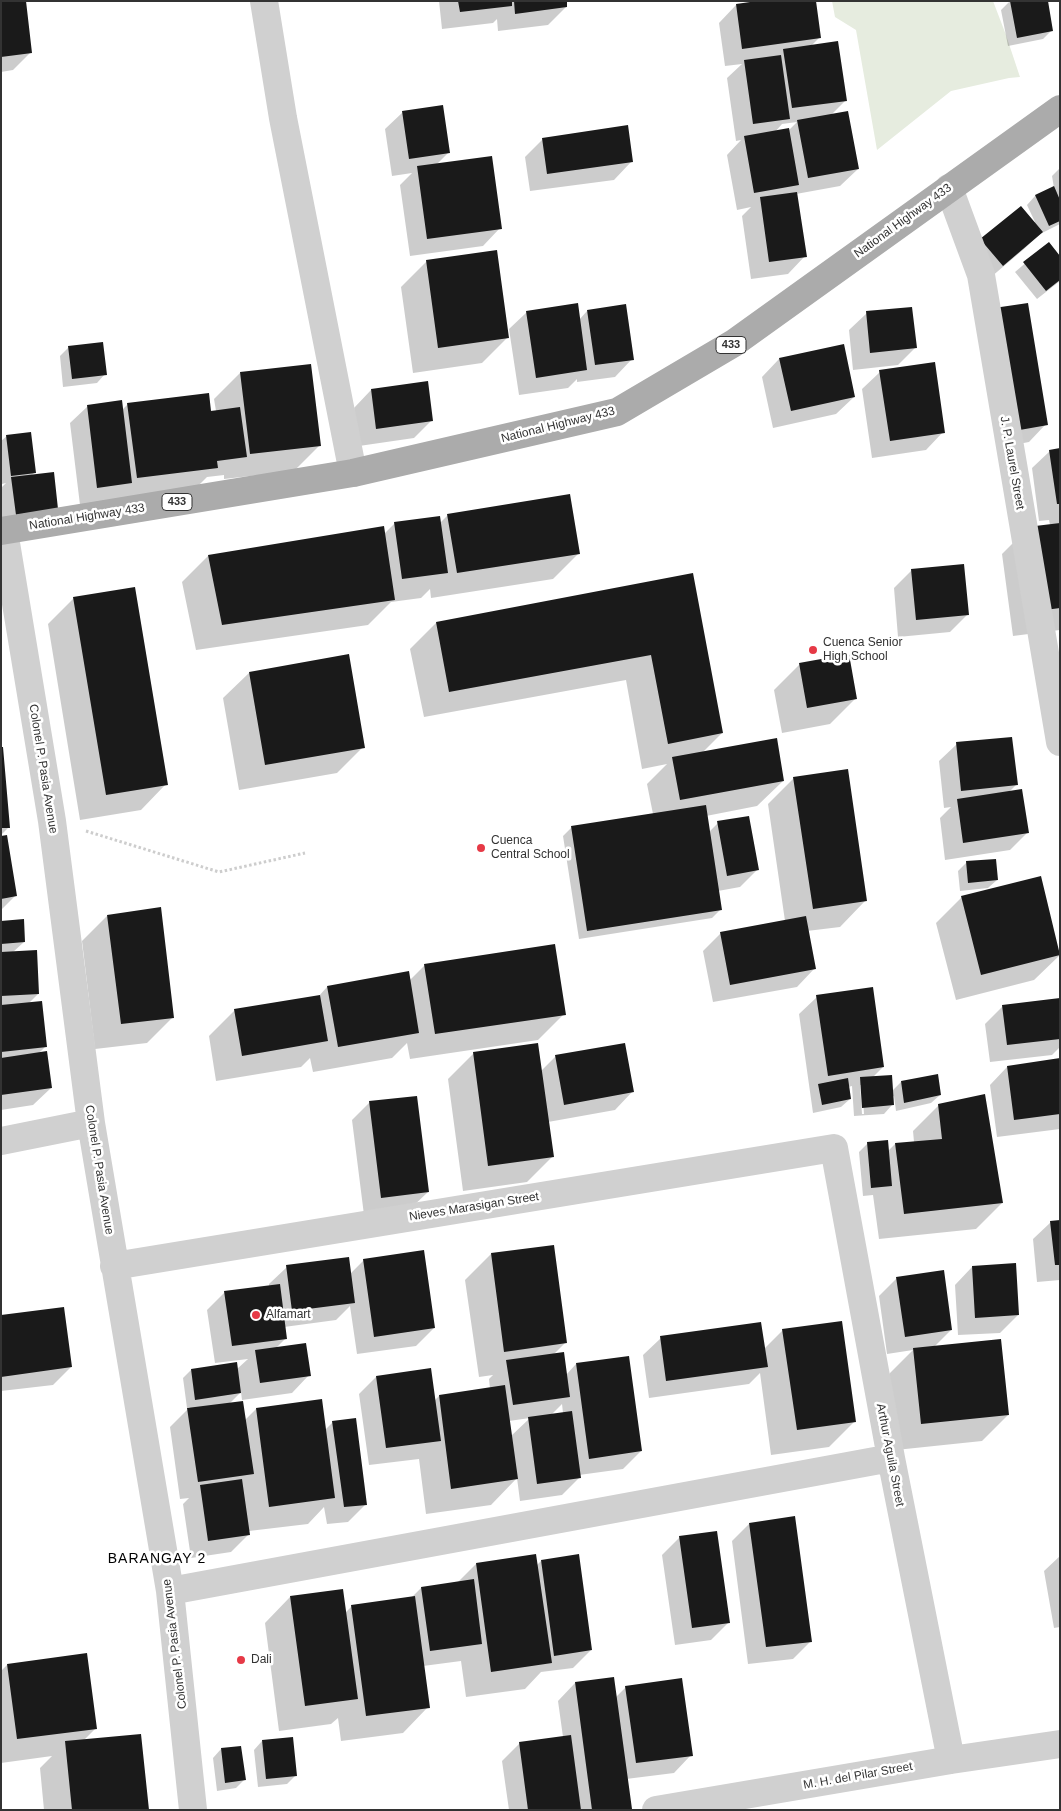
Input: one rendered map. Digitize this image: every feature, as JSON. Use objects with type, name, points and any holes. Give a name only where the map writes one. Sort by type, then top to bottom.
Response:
[{"type":"main road","name":"National Highway 433","points":[[3,531],[353,473],[617,412],[734,343],[1060,109]]},
{"type":"street","points":[[264,1],[283,118],[353,473]]},
{"type":"street","name":"J. P. Laurel Street","points":[[949,188],[981,276],[1060,742]]},
{"type":"street","name":"Colonel P. Pasia Avenue","points":[[3,531],[52,821],[91,1123],[170,1591],[194,1810]]},
{"type":"street","points":[[1,1141],[91,1123]]},
{"type":"street","name":"Nieves Marasigan Street","points":[[114,1266],[834,1148]]},
{"type":"street","name":"Arthur Aguila Street","points":[[834,1148],[891,1458],[951,1760]]},
{"type":"street","points":[[170,1591],[891,1458]]},
{"type":"street","name":"M. H. del Pilar Street","points":[[656,1810],[951,1760],[1060,1744]]},
{"type":"path","points":[[52,821],[219,872],[305,853]]},
{"type":"shaded area","points":[[832,1],[993,1],[1020,77],[951,91],[877,150],[856,30],[835,17]]},
{"type":"building","points":[[1,1],[26,1],[32,53],[1,57]]},
{"type":"building","points":[[458,1],[512,1],[512,6],[460,12]]},
{"type":"building","points":[[514,1],[567,1],[567,7],[515,14]]},
{"type":"building","points":[[757,1],[816,1],[821,38],[742,49],[736,4]]},
{"type":"building","points":[[1010,1],[1048,1],[1053,31],[1017,38]]},
{"type":"building","points":[[838,41],[847,101],[792,108],[783,49]]},
{"type":"building","points":[[781,55],[790,119],[753,124],[744,60]]},
{"type":"building","points":[[443,105],[450,153],[409,159],[402,111]]},
{"type":"building","points":[[848,111],[859,169],[808,178],[797,120]]},
{"type":"building","points":[[628,125],[633,162],[547,174],[542,138]]},
{"type":"building","points":[[789,128],[799,185],[754,193],[744,136]]},
{"type":"building","points":[[492,156],[502,229],[427,239],[417,166]]},
{"type":"building","points":[[1054,186],[1060,200],[1060,221],[1049,226],[1035,195]]},
{"type":"building","points":[[797,192],[807,257],[769,262],[760,197]]},
{"type":"building","points":[[1021,206],[1043,232],[1003,266],[980,239]]},
{"type":"building","points":[[1049,242],[1060,256],[1060,280],[1046,291],[1023,262]]},
{"type":"building","points":[[497,250],[509,338],[438,348],[426,260]]},
{"type":"building","points":[[578,303],[587,370],[536,378],[526,311]]},
{"type":"building","points":[[1028,303],[1048,425],[1014,431],[994,308]]},
{"type":"building","points":[[626,304],[634,360],[595,365],[587,310]]},
{"type":"building","points":[[912,307],[917,348],[870,353],[866,311]]},
{"type":"building","points":[[103,342],[107,375],[72,379],[68,346]]},
{"type":"building","points":[[844,344],[855,397],[791,411],[779,358]]},
{"type":"building","points":[[935,362],[945,433],[890,441],[879,370]]},
{"type":"building","points":[[311,364],[321,446],[250,454],[240,372]]},
{"type":"building","points":[[428,381],[433,421],[376,429],[371,389]]},
{"type":"building","points":[[209,393],[211,411],[240,407],[247,457],[217,461],[218,468],[137,478],[127,403]]},
{"type":"building","points":[[122,400],[132,483],[97,488],[87,405]]},
{"type":"building","points":[[31,432],[36,473],[11,476],[6,435]]},
{"type":"building","points":[[1060,448],[1060,504],[1057,504],[1049,450]]},
{"type":"building","points":[[54,472],[58,509],[16,515],[11,477]]},
{"type":"building","points":[[570,494],[580,554],[457,573],[447,514]]},
{"type":"building","points":[[440,516],[448,573],[402,579],[394,522]]},
{"type":"building","points":[[1060,523],[1060,608],[1038,611],[1027,527]]},
{"type":"building","points":[[384,526],[395,600],[222,625],[208,555]]},
{"type":"building","points":[[964,564],[969,615],[916,620],[911,569]]},
{"type":"building","points":[[693,573],[723,733],[668,744],[651,655],[449,692],[436,622]]},
{"type":"building","points":[[135,587],[168,785],[106,795],[73,597]]},
{"type":"building","points":[[349,654],[365,748],[265,765],[249,672]]},
{"type":"building","points":[[849,654],[857,699],[807,708],[799,663]]},
{"type":"building","points":[[1012,737],[1018,785],[961,791],[956,742]]},
{"type":"building","points":[[777,738],[784,781],[680,800],[672,757]]},
{"type":"building","points":[[1,747],[3,747],[10,828],[1,828]]},
{"type":"building","points":[[848,769],[867,901],[813,909],[793,777]]},
{"type":"building","points":[[1022,789],[1029,833],[963,843],[957,799]]},
{"type":"building","points":[[706,805],[722,910],[587,931],[571,826]]},
{"type":"building","points":[[749,816],[759,870],[727,876],[717,821]]},
{"type":"building","points":[[7,835],[17,896],[1,899],[1,836]]},
{"type":"building","points":[[996,859],[998,880],[968,883],[966,861]]},
{"type":"building","points":[[1041,876],[1060,955],[981,975],[961,896]]},
{"type":"building","points":[[161,907],[174,1018],[121,1024],[107,915]]},
{"type":"building","points":[[806,916],[816,969],[730,985],[720,932]]},
{"type":"building","points":[[24,919],[25,942],[1,944],[1,921]]},
{"type":"building","points":[[555,944],[566,1015],[435,1034],[424,964]]},
{"type":"building","points":[[37,950],[39,994],[1,996],[1,952]]},
{"type":"building","points":[[409,971],[419,1033],[338,1047],[327,986]]},
{"type":"building","points":[[873,987],[884,1067],[828,1076],[816,995]]},
{"type":"building","points":[[320,995],[328,1041],[242,1056],[234,1009]]},
{"type":"building","points":[[1060,998],[1060,1039],[1007,1045],[1002,1005]]},
{"type":"building","points":[[42,1001],[47,1047],[1,1052],[1,1005]]},
{"type":"building","points":[[538,1043],[554,1157],[488,1166],[473,1052]]},
{"type":"building","points":[[625,1043],[634,1092],[564,1105],[555,1055]]},
{"type":"building","points":[[47,1051],[52,1088],[1,1095],[1,1058]]},
{"type":"building","points":[[1060,1058],[1060,1114],[1014,1120],[1007,1066]]},
{"type":"building","points":[[938,1074],[941,1095],[904,1103],[901,1081]]},
{"type":"building","points":[[892,1075],[894,1105],[862,1108],[860,1077]]},
{"type":"building","points":[[848,1078],[851,1099],[822,1105],[818,1084]]},
{"type":"building","points":[[985,1094],[1003,1203],[904,1214],[895,1143],[942,1139],[938,1104]]},
{"type":"building","points":[[417,1096],[429,1192],[381,1198],[369,1101]]},
{"type":"building","points":[[888,1140],[892,1186],[871,1188],[867,1142]]},
{"type":"building","points":[[1060,1220],[1060,1265],[1055,1265],[1050,1221]]},
{"type":"building","points":[[554,1245],[567,1343],[504,1352],[491,1253]]},
{"type":"building","points":[[424,1250],[435,1328],[374,1337],[363,1259]]},
{"type":"building","points":[[349,1257],[355,1303],[292,1311],[286,1265]]},
{"type":"building","points":[[1016,1263],[1019,1315],[975,1318],[972,1266]]},
{"type":"building","points":[[944,1270],[952,1330],[905,1337],[896,1277]]},
{"type":"building","points":[[280,1284],[287,1339],[232,1346],[224,1291]]},
{"type":"building","points":[[64,1307],[72,1367],[1,1377],[1,1315]]},
{"type":"building","points":[[842,1321],[856,1422],[797,1430],[782,1329]]},
{"type":"building","points":[[761,1322],[768,1367],[666,1381],[660,1336]]},
{"type":"building","points":[[1001,1339],[1009,1415],[921,1424],[913,1348]]},
{"type":"building","points":[[306,1343],[311,1376],[260,1383],[255,1350]]},
{"type":"building","points":[[564,1352],[570,1397],[513,1405],[506,1360]]},
{"type":"building","points":[[629,1356],[642,1451],[589,1459],[576,1363]]},
{"type":"building","points":[[237,1362],[241,1393],[195,1400],[191,1369]]},
{"type":"building","points":[[431,1368],[441,1441],[386,1448],[376,1376]]},
{"type":"building","points":[[505,1385],[518,1479],[451,1489],[439,1395]]},
{"type":"building","points":[[322,1399],[335,1498],[269,1507],[256,1408]]},
{"type":"building","points":[[243,1401],[254,1474],[198,1482],[187,1408]]},
{"type":"building","points":[[572,1411],[581,1478],[537,1484],[528,1417]]},
{"type":"building","points":[[356,1418],[367,1505],[344,1507],[332,1421]]},
{"type":"building","points":[[242,1479],[250,1535],[208,1541],[200,1485]]},
{"type":"building","points":[[795,1516],[812,1642],[766,1647],[749,1523]]},
{"type":"building","points":[[717,1531],[730,1623],[692,1628],[679,1536]]},
{"type":"building","points":[[536,1554],[552,1663],[491,1672],[476,1563]]},
{"type":"building","points":[[579,1554],[592,1650],[554,1656],[541,1560]]},
{"type":"building","points":[[474,1579],[482,1644],[430,1651],[421,1587]]},
{"type":"building","points":[[343,1589],[358,1699],[305,1706],[290,1596]]},
{"type":"building","points":[[415,1596],[430,1708],[366,1716],[351,1605]]},
{"type":"building","points":[[87,1653],[97,1729],[17,1739],[7,1664]]},
{"type":"building","points":[[614,1677],[632,1809],[592,1810],[575,1682]]},
{"type":"building","points":[[682,1678],[693,1756],[636,1763],[625,1686]]},
{"type":"building","points":[[141,1734],[149,1810],[72,1810],[65,1741]]},
{"type":"building","points":[[571,1735],[581,1810],[528,1810],[519,1742]]},
{"type":"building","points":[[293,1737],[297,1776],[266,1779],[262,1740]]},
{"type":"building","points":[[241,1746],[246,1780],[225,1783],[221,1748]]},
{"type":"place","name":"Cuenca Senior High School","points":[[813,650]]},
{"type":"place","name":"Cuenca Central School","points":[[481,848]]},
{"type":"place","name":"Alfamart","points":[[256,1315]]},
{"type":"place","name":"Dali","points":[[241,1660]]},
{"type":"district","name":"BARANGAY 2","points":[[157,1559]]}]
